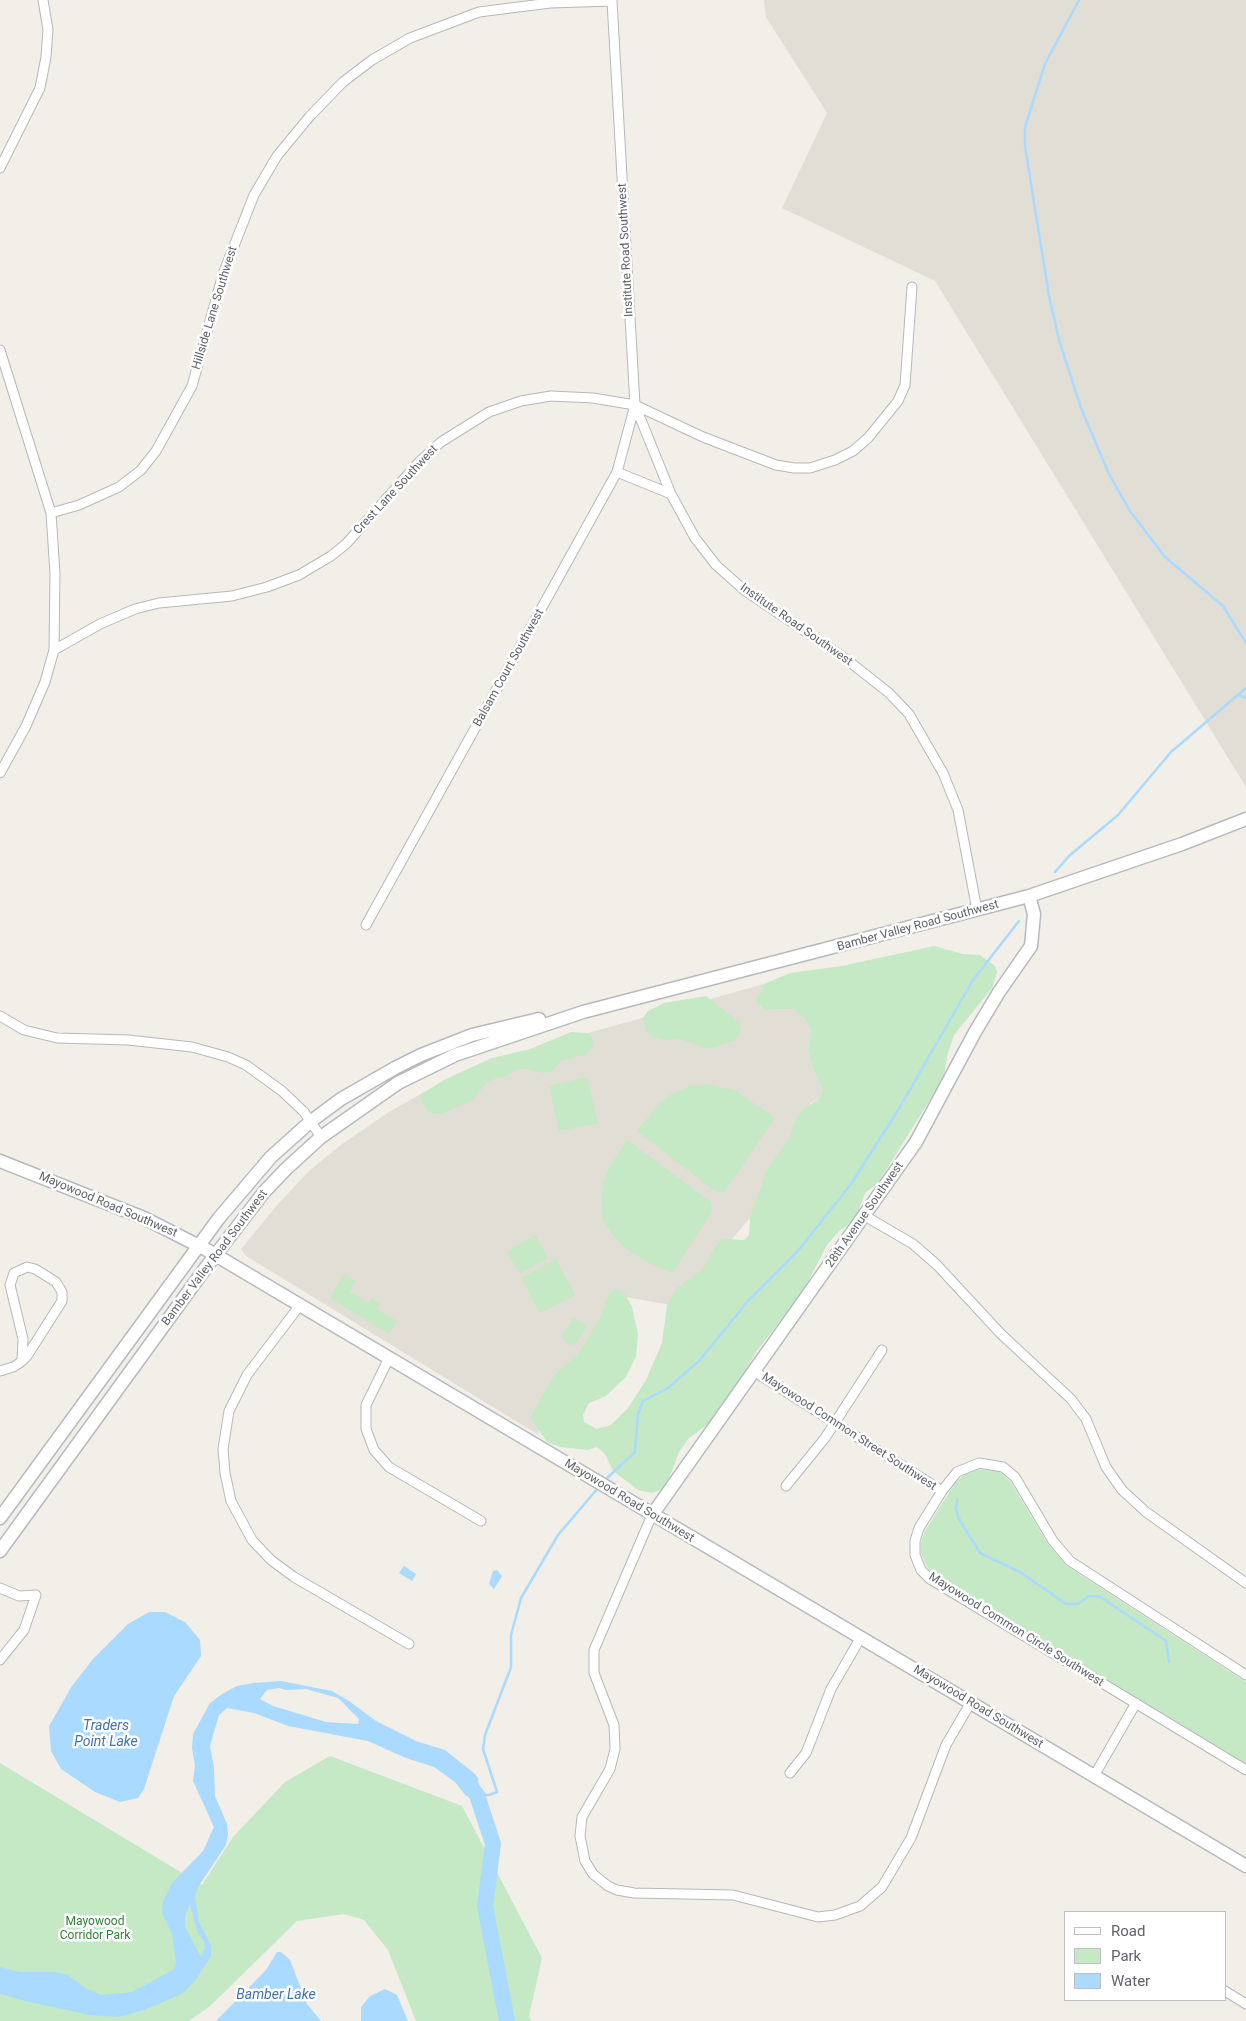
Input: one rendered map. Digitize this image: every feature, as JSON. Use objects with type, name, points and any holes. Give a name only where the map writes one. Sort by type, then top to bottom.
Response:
[{"type":"main road","name":"Bamber Valley Road Southwest","points":[[0,1551],[264,1192],[321,1137],[398,1083],[455,1055],[583,1012],[1029,896],[1182,844],[1246,819]]},
{"type":"main road","name":"28th Avenue Southwest","points":[[652,1515],[916,1142],[975,1032],[999,992],[1032,946],[1034,914],[1029,896]]},
{"type":"main road","name":"Bamber Valley Road Southwest","points":[[0,1518],[199,1245],[250,1179],[310,1122],[367,1083],[421,1055],[472,1035],[516,1023],[583,1012]]},
{"type":"main road","name":"Mayowood Road Southwest","points":[[0,1162],[144,1218],[199,1245],[1246,1866]]},
{"type":"street","points":[[0,168],[40,88],[46,57],[48,30],[44,0]]},
{"type":"street","name":"Institute Road Southwest","points":[[612,1],[635,405],[671,494],[695,538],[716,565],[744,590],[846,659],[890,693],[909,714],[943,773],[958,810],[977,910]]},
{"type":"street","name":"Hillside Lane Southwest","points":[[50,513],[79,505],[119,487],[141,470],[156,451],[192,386],[223,274],[254,195],[277,156],[310,116],[343,82],[372,60],[410,38],[480,12],[550,3],[612,1]]},
{"type":"street","name":"Crest Lane Southwest","points":[[54,650],[100,624],[136,609],[159,603],[232,596],[267,587],[299,575],[331,556],[346,544],[420,461],[441,442],[489,412],[521,401],[551,396],[593,398],[635,405],[703,437],[776,465],[810,468],[835,460],[853,451],[868,438],[898,401],[905,385],[912,287]]},
{"type":"street","points":[[0,350],[50,513],[55,574],[54,650],[44,682],[26,726],[0,773]]},
{"type":"street","name":"Balsam Court Southwest","points":[[366,925],[617,472],[635,405]]},
{"type":"street","points":[[617,472],[671,494]]},
{"type":"street","points":[[0,1016],[24,1030],[57,1038],[128,1040],[192,1047],[228,1057],[246,1065],[295,1102],[321,1137]]},
{"type":"street","points":[[865,1216],[912,1244],[937,1265],[1001,1334],[1071,1399],[1086,1420],[1106,1467],[1122,1490],[1146,1512],[1246,1583]]},
{"type":"street","points":[[0,1371],[22,1361],[34,1347],[60,1308],[63,1296],[59,1286],[52,1279],[27,1267],[14,1273],[10,1285],[22,1332],[22,1361]]},
{"type":"street","points":[[300,1305],[247,1375],[229,1411],[223,1448],[225,1473],[231,1501],[252,1540],[271,1560],[294,1577],[409,1644]]},
{"type":"street","points":[[786,1486],[836,1423],[882,1350]]},
{"type":"street","points":[[389,1358],[366,1405],[366,1429],[374,1450],[389,1467],[481,1521]]},
{"type":"street","name":"Mayowood Common Street Southwest","points":[[755,1372],[942,1492]]},
{"type":"street","name":"Mayowood Common Circle Southwest","points":[[1246,1675],[1070,1561],[1053,1541],[1015,1477],[1002,1467],[978,1463],[963,1468],[942,1492],[919,1528],[915,1541],[917,1563],[925,1574],[937,1584],[1246,1770]]},
{"type":"street","points":[[652,1515],[594,1650],[594,1673],[614,1726],[615,1749],[610,1769],[582,1817],[580,1836],[585,1861],[593,1874],[608,1886],[634,1894],[733,1896],[818,1917],[835,1915],[860,1906],[882,1887],[911,1838],[946,1745],[971,1702]]},
{"type":"street","points":[[0,1588],[19,1596],[36,1595],[24,1630],[0,1660]]},
{"type":"street","points":[[790,1773],[806,1754],[831,1689],[861,1637]]},
{"type":"street","points":[[1094,1776],[1136,1703]]},
{"type":"street","points":[[1226,1992],[1246,2004]]},
{"type":"shaded area","points":[[764,0],[1246,0],[1246,787],[935,281],[782,208],[827,113],[766,17]]},
{"type":"shaded area","points":[[764,984],[755,1001],[765,1010],[793,1009],[806,1018],[811,1031],[808,1050],[814,1072],[823,1090],[819,1099],[810,1103],[801,1157],[676,1306],[620,1296],[537,1434],[246,1256],[241,1249],[278,1204],[309,1171],[342,1144],[389,1112],[433,1087],[588,1033]]},
{"type":"green space","points":[[934,946],[963,954],[980,955],[995,966],[997,972],[992,988],[954,1035],[947,1056],[944,1077],[878,1183],[865,1193],[859,1209],[850,1224],[839,1231],[827,1245],[803,1291],[756,1352],[742,1377],[708,1424],[689,1438],[679,1452],[668,1481],[661,1490],[652,1493],[638,1490],[613,1471],[605,1454],[597,1447],[588,1450],[578,1449],[560,1447],[547,1442],[531,1419],[536,1406],[554,1376],[579,1353],[600,1318],[609,1294],[615,1289],[623,1291],[632,1307],[638,1334],[636,1356],[626,1377],[606,1396],[589,1403],[583,1415],[584,1422],[597,1429],[611,1425],[628,1408],[646,1380],[662,1343],[667,1305],[677,1288],[702,1270],[715,1247],[724,1239],[744,1240],[749,1235],[750,1218],[767,1170],[790,1137],[796,1119],[803,1109],[819,1099],[823,1090],[814,1072],[808,1050],[811,1031],[806,1019],[793,1009],[765,1010],[755,1001],[764,984],[790,973],[842,966]]},
{"type":"green space","points":[[706,996],[740,1023],[741,1031],[736,1040],[708,1049],[681,1039],[665,1040],[653,1037],[646,1031],[643,1018],[648,1011],[664,1003]]},
{"type":"green space","points":[[571,1032],[588,1033],[593,1039],[593,1046],[586,1054],[561,1061],[551,1072],[543,1073],[528,1069],[517,1069],[504,1077],[493,1079],[485,1084],[473,1100],[441,1114],[430,1113],[424,1107],[420,1095],[446,1079],[492,1058],[530,1049]]},
{"type":"green space","points":[[587,1077],[598,1123],[559,1131],[549,1086]]},
{"type":"green space","points":[[709,1084],[736,1091],[775,1118],[725,1191],[718,1193],[637,1131],[657,1106],[670,1095],[690,1086]]},
{"type":"green space","points":[[627,1140],[711,1202],[712,1212],[672,1273],[645,1261],[628,1250],[614,1237],[603,1220],[601,1199],[603,1183],[609,1168]]},
{"type":"green space","points":[[535,1235],[548,1258],[520,1274],[507,1252]]},
{"type":"green space","points":[[556,1259],[575,1295],[540,1313],[521,1278]]},
{"type":"green space","points":[[344,1274],[356,1281],[350,1292],[369,1303],[372,1299],[379,1303],[376,1309],[397,1321],[389,1334],[330,1298]]},
{"type":"green space","points":[[573,1318],[587,1326],[574,1346],[561,1338]]},
{"type":"green space","points":[[979,1469],[1000,1472],[1010,1481],[1048,1544],[1067,1566],[1246,1682],[1246,1764],[940,1579],[929,1570],[921,1554],[921,1542],[925,1531],[955,1483],[966,1473]]},
{"type":"green space","name":"Mayowood Corridor Park","points":[[330,1756],[462,1806],[542,1958],[529,2016],[531,2021],[416,2021],[388,1950],[364,1920],[344,1914],[297,1921],[209,2007],[189,2021],[0,2021],[0,1763],[202,1885],[233,1837],[285,1782]]},
{"type":"water","points":[[404,1566],[416,1574],[412,1581],[399,1573]]},
{"type":"water","points":[[497,1570],[502,1576],[494,1589],[489,1584],[493,1571]]},
{"type":"water","name":"Traders Point Lake","points":[[149,1612],[165,1612],[185,1622],[200,1640],[201,1656],[174,1696],[144,1789],[138,1798],[120,1802],[95,1792],[61,1769],[51,1751],[49,1726],[72,1686],[93,1659],[128,1624]]},
{"type":"water","points":[[281,1681],[332,1691],[376,1721],[416,1741],[445,1750],[478,1778],[480,1797],[466,1796],[455,1782],[434,1767],[406,1758],[368,1741],[288,1726],[254,1713],[227,1708],[219,1715],[210,1746],[214,1768],[215,1796],[227,1824],[228,1834],[226,1845],[198,1887],[195,1896],[199,1922],[211,1945],[211,1956],[197,1978],[184,1992],[177,1996],[144,2010],[119,2017],[90,2015],[0,1994],[0,1967],[20,1972],[56,1972],[68,1975],[87,1989],[101,1995],[132,1992],[173,1970],[176,1962],[172,1934],[162,1913],[163,1901],[172,1883],[203,1851],[214,1827],[193,1781],[195,1766],[192,1748],[193,1734],[210,1703],[237,1686]],"holes":[[[279,1688],[286,1690],[306,1689],[338,1698],[359,1719],[358,1724],[326,1722],[273,1706],[260,1699],[267,1690]],[[190,1904],[197,1931],[204,1942],[205,1948],[201,1957],[185,1927],[185,1916]]]},
{"type":"water","name":"Bamber Lake","points":[[277,1952],[281,1952],[290,1960],[307,2004],[321,2021],[216,2021],[266,1970]]},
{"type":"water","points":[[385,1989],[397,1995],[408,2021],[361,2021],[361,2007],[370,1996]]},
{"type":"waterway","points":[[1079,0],[1045,64],[1025,127],[1025,146],[1049,296],[1059,340],[1081,408],[1109,474],[1130,511],[1165,557],[1223,606],[1246,643]]},
{"type":"waterway","points":[[1055,872],[1069,856],[1118,815],[1171,752],[1246,688]]},
{"type":"waterway","points":[[1238,695],[1246,698]]},
{"type":"waterway","points":[[605,1480],[635,1452],[638,1414],[643,1401],[668,1388],[699,1361],[749,1300],[798,1251],[851,1184],[897,1112],[973,980],[1019,921]]},
{"type":"waterway","points":[[478,1795],[489,1795],[497,1792],[483,1749],[485,1735],[511,1667],[511,1635],[521,1598],[558,1535],[598,1488]]},
{"type":"waterway","points":[[957,1500],[956,1509],[959,1519],[980,1553],[1020,1572],[1066,1604],[1078,1604],[1089,1596],[1100,1597],[1166,1641],[1169,1662]]},
{"type":"waterway","points":[[465,1780],[477,1795],[493,1844],[485,1906],[507,2021]]}]
